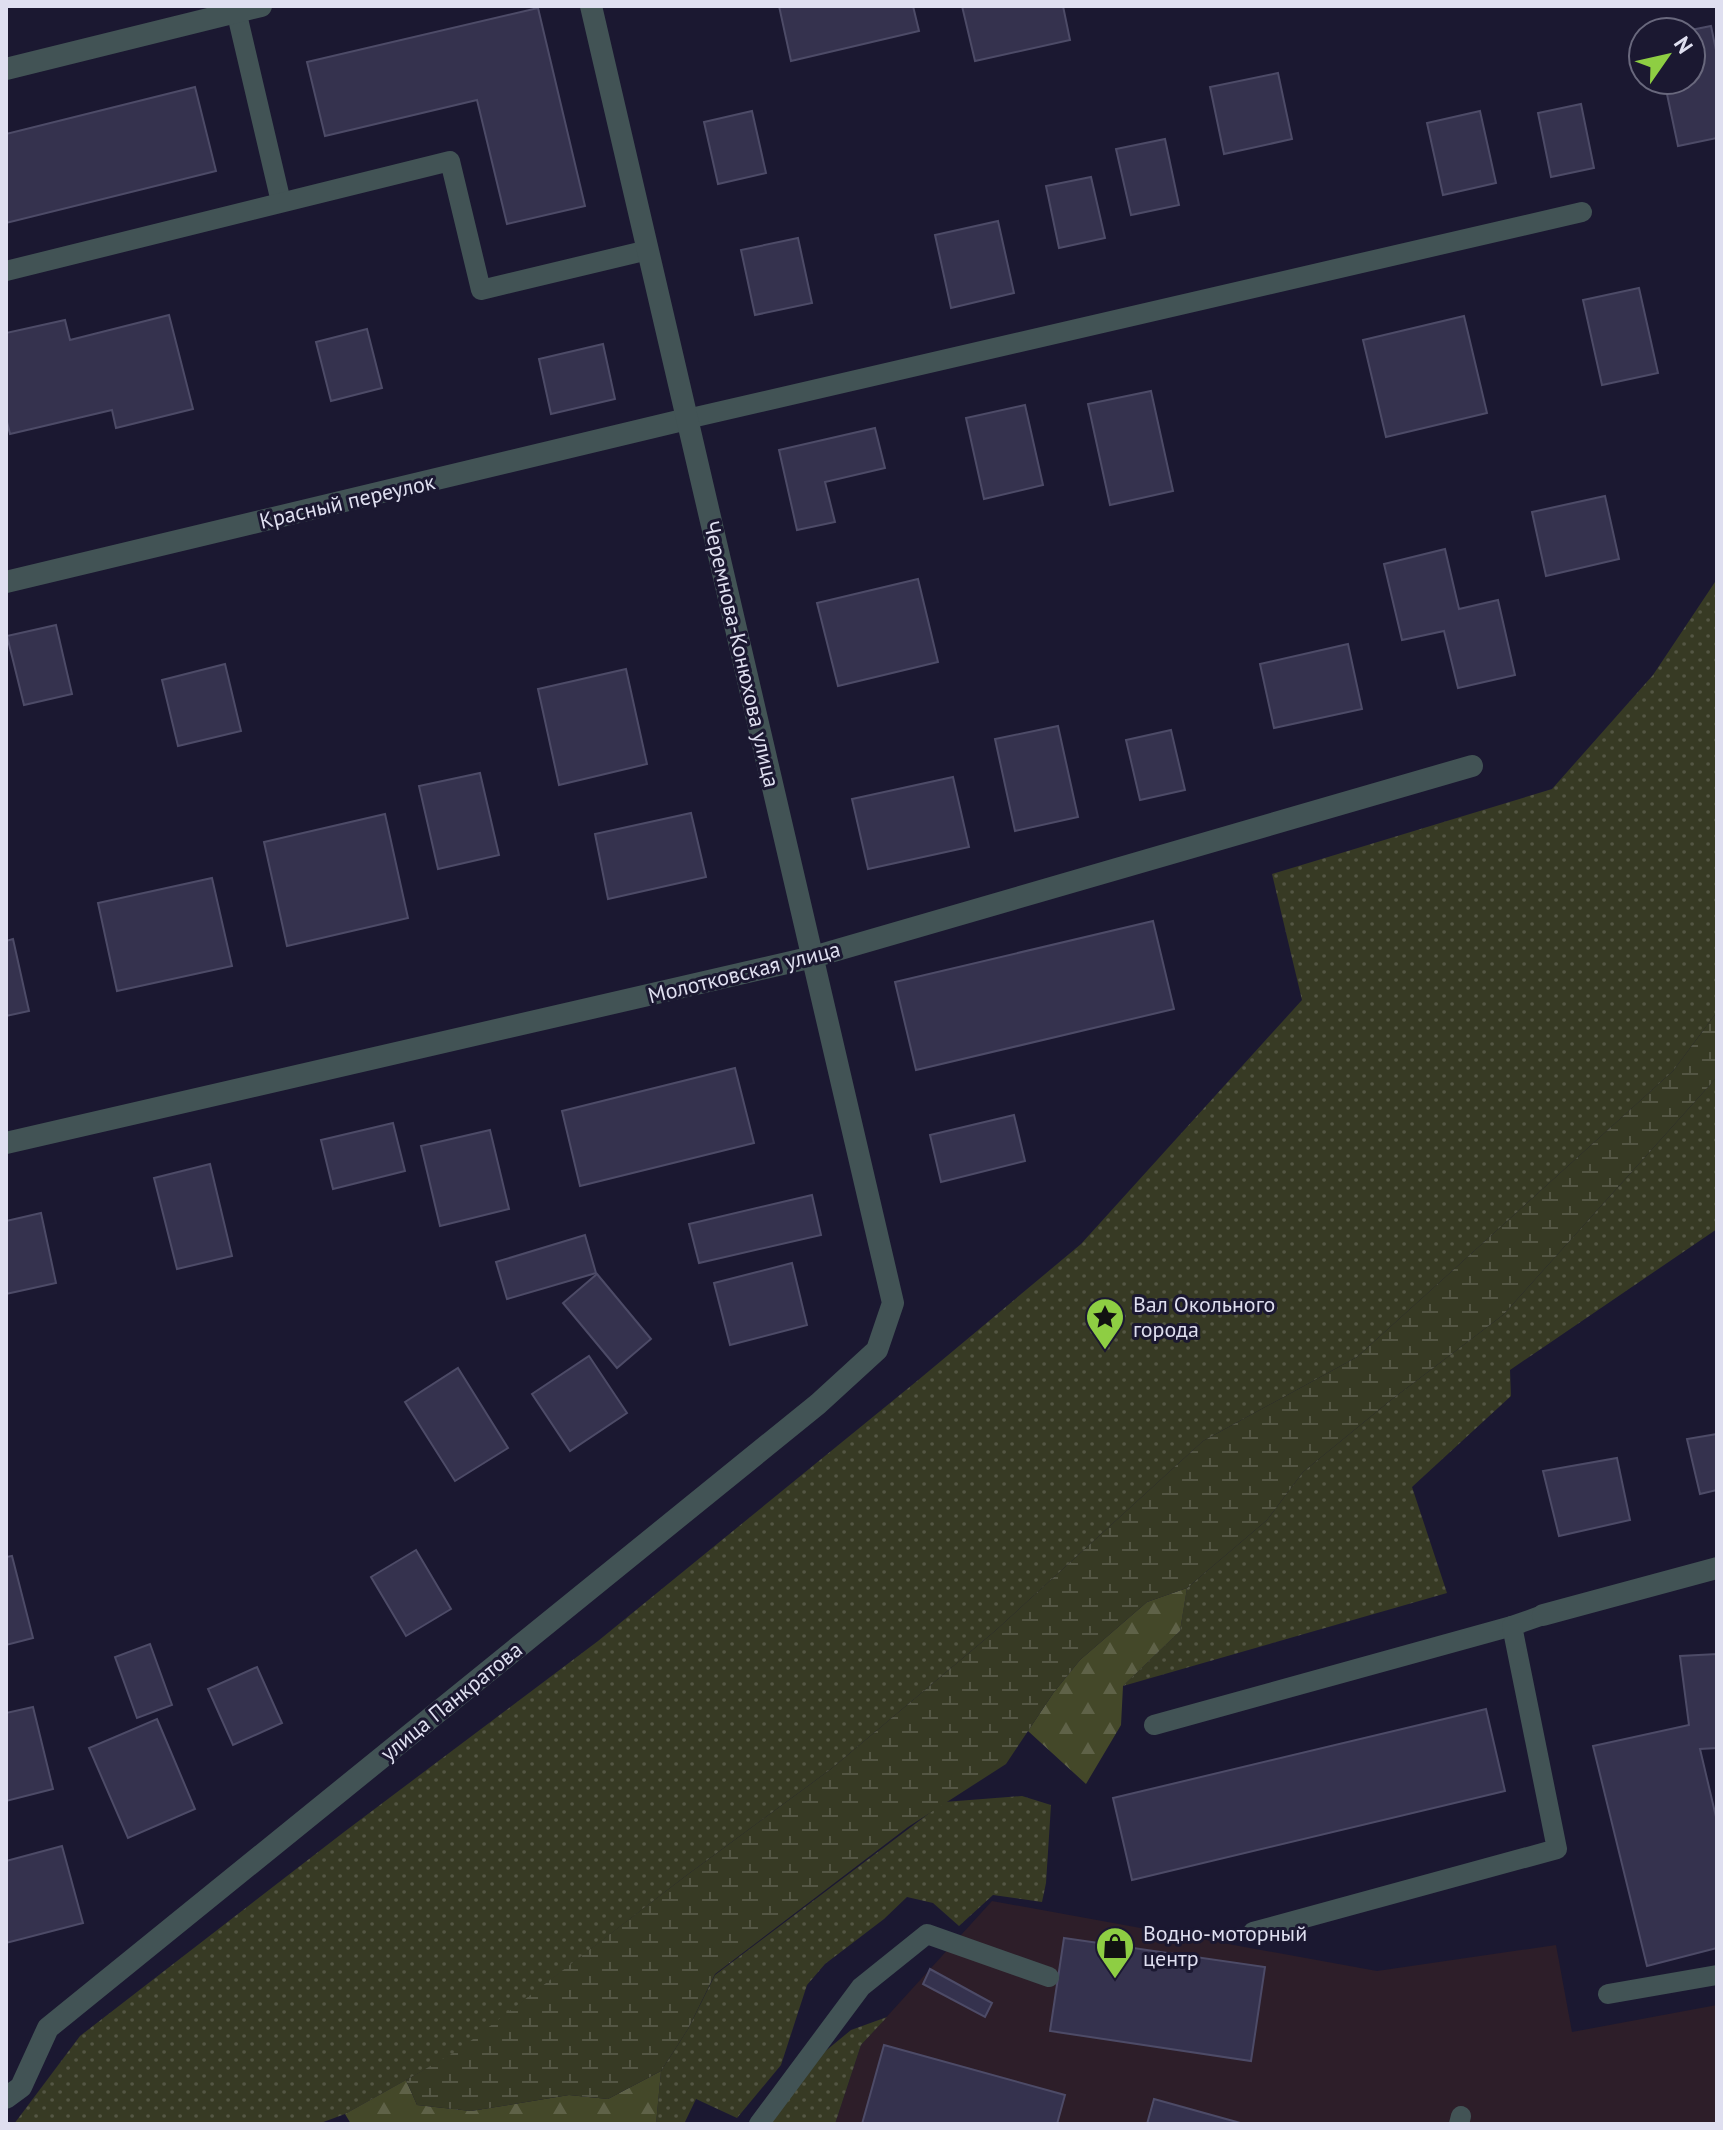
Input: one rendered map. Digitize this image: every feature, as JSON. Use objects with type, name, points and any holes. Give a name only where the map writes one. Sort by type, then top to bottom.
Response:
[{"type":"street","points":[[6,69],[236,9],[261,6]]},
{"type":"street","name":"Черемнова-Конюхова улица","points":[[591,6],[893,1303]]},
{"type":"street","name":"Красный переулок","points":[[6,582],[687,419]]},
{"type":"street","name":"Молотковская улица","points":[[6,1143],[813,957],[1472,766]]},
{"type":"street","name":"улица Панкратова","points":[[6,2098],[21,2087],[48,2028],[818,1404],[877,1350],[893,1303]]},
{"type":"street","points":[[1543,1615],[1717,1568]]},
{"type":"lane","points":[[236,9],[281,202]]},
{"type":"lane","points":[[6,271],[450,161],[481,290],[648,250]]},
{"type":"lane","points":[[687,419],[1582,212]]},
{"type":"lane","points":[[1154,1725],[1543,1615]]},
{"type":"lane","points":[[1253,1932],[1557,1849],[1512,1626]]},
{"type":"lane","points":[[759,2124],[861,1987],[927,1934],[1049,1977]]},
{"type":"lane","points":[[1608,1994],[1717,1975]]},
{"type":"shaded area","points":[[992,1901],[1377,1971],[1556,1945],[1572,2032],[1717,2005],[1717,2124],[835,2124],[861,2045]]},
{"type":"green space","points":[[1717,579],[1717,1012],[1673,1071],[1357,1357],[1203,1441],[995,1631],[831,1769],[683,1878],[460,2050],[345,2114],[318,2124],[14,2124],[80,2036],[598,1641],[1081,1244],[1302,1000],[1272,874],[1552,789],[1653,675]]},
{"type":"green space","points":[[1717,1012],[1717,1077],[1503,1315],[1303,1472],[1267,1520],[1187,1588],[1147,1602],[1080,1660],[1054,1692],[1006,1764],[908,1827],[715,1974],[688,2029],[661,2071],[608,2099],[569,2095],[471,2111],[417,2105],[406,2080],[460,2049],[831,1769],[995,1631],[1203,1441],[1357,1357],[1673,1071]]},
{"type":"green space","points":[[1717,1077],[1717,1229],[1510,1370],[1511,1396],[1412,1487],[1447,1593],[1123,1686],[1180,1631],[1187,1588],[1267,1520],[1303,1472],[1503,1315]]},
{"type":"green space","points":[[1187,1588],[1180,1631],[1123,1686],[1121,1725],[1086,1784],[1028,1731],[1080,1660],[1147,1602]]},
{"type":"green space","points":[[1022,1796],[1051,1805],[1042,1902],[993,1895],[959,1926],[933,1903],[907,1897],[884,1919],[825,1964],[807,1985],[781,2065],[737,2118],[696,2099],[684,2124],[656,2124],[661,2071],[688,2029],[715,1975],[944,1802]]},
{"type":"green space","points":[[887,2017],[861,2045],[835,2124],[769,2124],[817,2058],[851,2030]]},
{"type":"green space","points":[[661,2071],[656,2124],[351,2124],[345,2114],[406,2080],[417,2105],[471,2111],[569,2095],[608,2099]]},
{"type":"building","points":[[779,6],[913,6],[919,31],[791,61]]},
{"type":"building","points":[[962,6],[1063,6],[1070,40],[975,61]]},
{"type":"building","points":[[538,8],[585,206],[507,224],[477,100],[325,136],[307,62]]},
{"type":"building","points":[[1711,26],[1717,55],[1717,138],[1678,146],[1667,96],[1707,96],[1707,27]]},
{"type":"building","points":[[1278,73],[1292,139],[1224,154],[1210,87]]},
{"type":"building","points":[[195,87],[216,171],[6,223],[6,134]]},
{"type":"building","points":[[1581,104],[1594,168],[1551,177],[1538,113]]},
{"type":"building","points":[[752,111],[766,173],[718,184],[704,122]]},
{"type":"building","points":[[1480,111],[1496,183],[1443,195],[1427,123]]},
{"type":"building","points":[[1165,139],[1179,205],[1131,215],[1116,149]]},
{"type":"building","points":[[1091,177],[1105,238],[1059,248],[1046,186]]},
{"type":"building","points":[[998,221],[1014,293],[951,308],[935,235]]},
{"type":"building","points":[[798,238],[812,303],[755,315],[741,250]]},
{"type":"building","points":[[1639,288],[1658,373],[1602,385],[1583,300]]},
{"type":"building","points":[[169,315],[193,409],[116,428],[112,410],[10,434],[6,418],[6,333],[65,320],[70,340]]},
{"type":"building","points":[[1464,316],[1487,413],[1386,437],[1363,340]]},
{"type":"building","points":[[367,329],[382,388],[331,401],[316,342]]},
{"type":"building","points":[[603,344],[615,399],[551,414],[539,359]]},
{"type":"building","points":[[1151,391],[1173,491],[1110,505],[1088,404]]},
{"type":"building","points":[[1025,405],[1043,485],[984,499],[966,418]]},
{"type":"building","points":[[875,428],[885,468],[825,482],[835,522],[797,530],[779,450]]},
{"type":"building","points":[[1605,496],[1619,559],[1546,576],[1532,512]]},
{"type":"building","points":[[1445,549],[1459,609],[1498,600],[1515,675],[1458,688],[1444,631],[1402,640],[1384,564]]},
{"type":"building","points":[[918,579],[938,662],[838,686],[817,603]]},
{"type":"building","points":[[56,625],[72,694],[24,705],[7,636]]},
{"type":"building","points":[[1348,644],[1362,709],[1274,728],[1260,664]]},
{"type":"building","points":[[225,664],[241,731],[178,746],[162,680]]},
{"type":"building","points":[[626,669],[647,764],[559,785],[538,689]]},
{"type":"building","points":[[1058,726],[1078,817],[1015,831],[995,739]]},
{"type":"building","points":[[1171,730],[1185,790],[1140,800],[1126,740]]},
{"type":"building","points":[[480,773],[499,855],[438,869],[419,786]]},
{"type":"building","points":[[953,777],[969,847],[868,869],[852,799]]},
{"type":"building","points":[[691,813],[706,877],[608,899],[595,834]]},
{"type":"building","points":[[385,814],[408,918],[287,946],[264,842]]},
{"type":"building","points":[[212,878],[232,966],[117,991],[98,903]]},
{"type":"building","points":[[1153,921],[1174,1009],[916,1070],[895,982]]},
{"type":"building","points":[[13,939],[29,1011],[6,1016],[6,941]]},
{"type":"building","points":[[735,1068],[754,1143],[580,1186],[562,1111]]},
{"type":"building","points":[[1014,1115],[1025,1161],[941,1182],[930,1135]]},
{"type":"building","points":[[393,1123],[405,1171],[333,1189],[321,1140]]},
{"type":"building","points":[[490,1130],[509,1209],[440,1226],[421,1146]]},
{"type":"building","points":[[210,1164],[232,1256],[177,1269],[154,1178]]},
{"type":"building","points":[[812,1195],[821,1235],[699,1263],[689,1224]]},
{"type":"building","points":[[41,1213],[56,1283],[6,1294],[6,1221]]},
{"type":"building","points":[[585,1235],[596,1273],[507,1299],[496,1262]]},
{"type":"building","points":[[792,1263],[807,1325],[730,1345],[714,1283]]},
{"type":"building","points":[[597,1274],[651,1339],[617,1368],[563,1303]]},
{"type":"building","points":[[589,1356],[627,1413],[570,1451],[532,1394]]},
{"type":"building","points":[[458,1368],[508,1448],[455,1481],[405,1402]]},
{"type":"building","points":[[1717,1434],[1717,1490],[1700,1494],[1687,1439]]},
{"type":"building","points":[[1617,1458],[1630,1520],[1559,1536],[1543,1471]]},
{"type":"building","points":[[416,1550],[451,1609],[406,1636],[371,1577]]},
{"type":"building","points":[[12,1556],[33,1638],[6,1645],[6,1557]]},
{"type":"building","points":[[150,1644],[172,1705],[137,1718],[115,1657]]},
{"type":"building","points":[[1717,1654],[1717,1748],[1700,1749],[1717,1821],[1717,1948],[1647,1966],[1593,1746],[1689,1725],[1680,1656]]},
{"type":"building","points":[[257,1667],[282,1723],[233,1745],[208,1689]]},
{"type":"building","points":[[33,1707],[53,1789],[6,1801],[6,1713]]},
{"type":"building","points":[[1486,1709],[1505,1791],[1132,1880],[1113,1798]]},
{"type":"building","points":[[157,1719],[195,1809],[128,1838],[89,1748]]},
{"type":"building","points":[[62,1846],[83,1923],[6,1943],[6,1861]]},
{"type":"building","points":[[1064,1938],[1265,1967],[1251,2061],[1050,2031]]},
{"type":"building","points":[[930,1969],[992,2003],[985,2017],[923,1984]]},
{"type":"building","points":[[884,2045],[1065,2095],[1057,2124],[862,2124]]},
{"type":"building","points":[[1154,2099],[1244,2124],[1147,2124]]},
{"type":"place","name":"Вал Окольного города","points":[[1105,1351]]},
{"type":"place","name":"Водно-моторный центр","points":[[1115,1980]]}]
